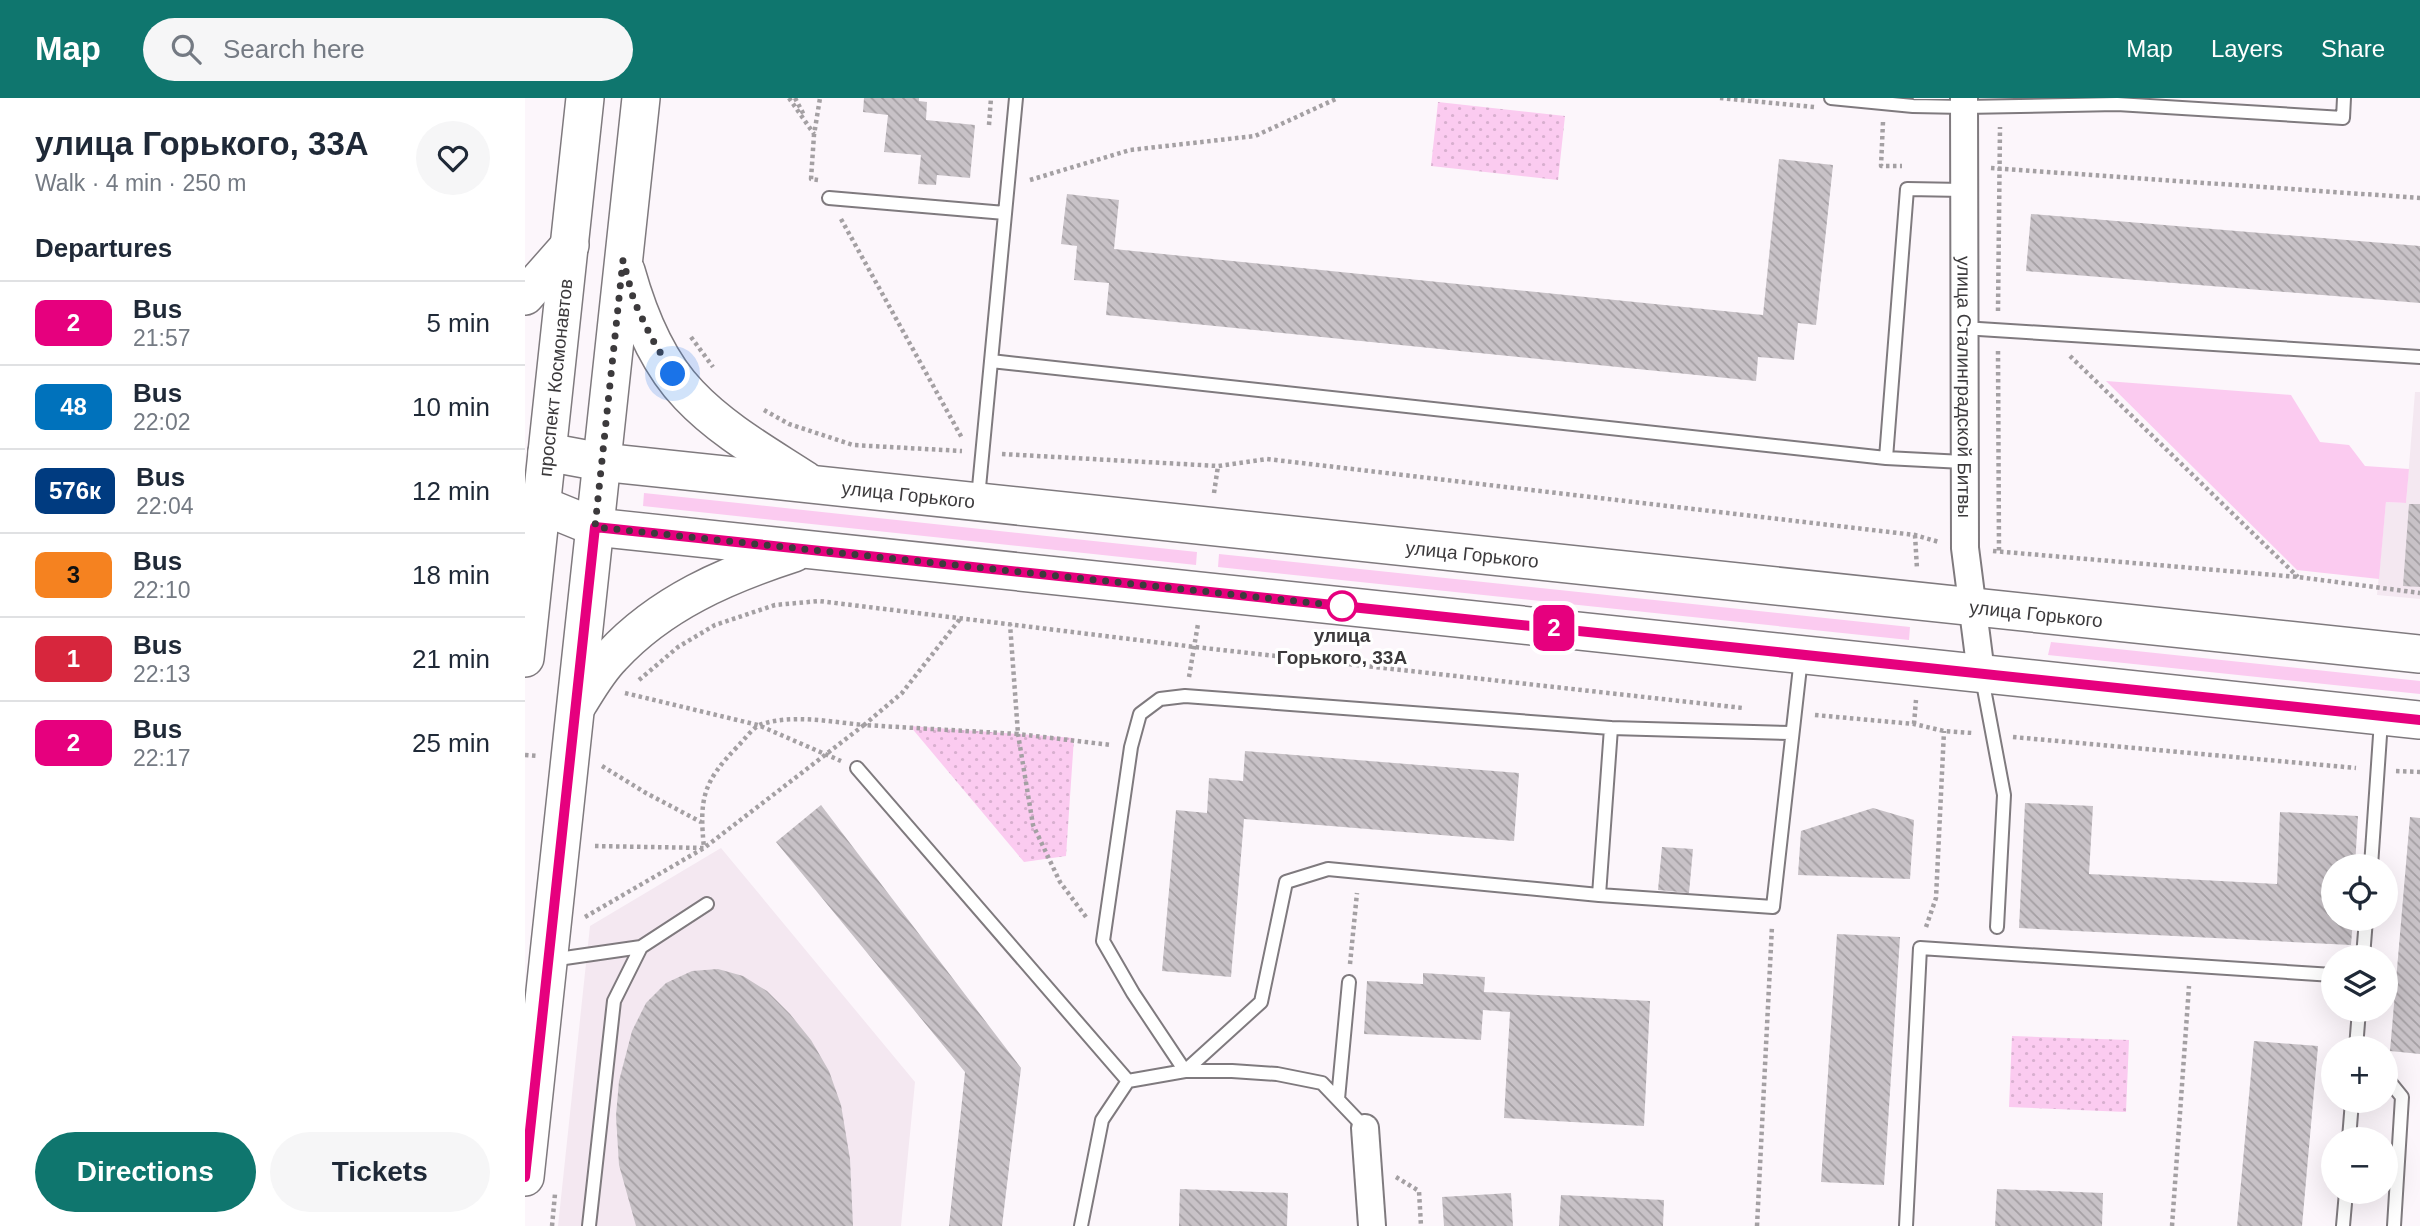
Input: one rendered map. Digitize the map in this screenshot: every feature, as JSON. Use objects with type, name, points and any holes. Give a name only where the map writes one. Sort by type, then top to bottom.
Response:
[{"type":"main road","name":"проспект Космонавтов","points":[[525,658],[536,449],[570,245],[585,98]]},
{"type":"main road","points":[[525,1177],[641,98]]},
{"type":"main road","points":[[525,296],[570,245]]},
{"type":"main road","points":[[623,260],[634,301],[651,337],[688,394],[744,441],[812,485]]},
{"type":"main road","name":"улица Горького","points":[[536,449],[601,462],[812,485],[2420,654]]},
{"type":"main road","points":[[533,501],[595,527],[2420,720]]},
{"type":"main road","points":[[575,708],[605,663],[647,622],[740,570],[807,549]]},
{"type":"street","name":"улица Сталинградской Битвы","points":[[1964,103],[1965,548],[1981,673]]},
{"type":"street","points":[[1365,1128],[1372,1226]]},
{"type":"lane","points":[[978,502],[1016,98]]},
{"type":"lane","points":[[1831,98],[1913,106],[2117,101],[2343,118],[2344,98]]},
{"type":"lane","points":[[1886,458],[1907,188],[1964,179]]},
{"type":"lane","points":[[829,198],[1005,213]]},
{"type":"lane","points":[[1963,328],[2420,357]]},
{"type":"lane","points":[[991,361],[1886,458],[1963,463]]},
{"type":"lane","points":[[1185,1071],[1261,1002],[1286,882],[1328,869],[1599,895],[1773,907],[1801,654]]},
{"type":"lane","points":[[1981,673],[2004,795],[1997,927]]},
{"type":"lane","points":[[1185,1071],[1133,993],[1103,941],[1131,747],[1140,714],[1160,699],[1185,696],[1611,728],[1791,733]]},
{"type":"lane","points":[[2372,854],[2382,717]]},
{"type":"lane","points":[[1599,895],[1611,728]]},
{"type":"lane","points":[[857,768],[1128,1081]]},
{"type":"lane","points":[[548,961],[641,947],[707,904]]},
{"type":"lane","points":[[589,1226],[614,1001],[641,947]]},
{"type":"lane","points":[[1906,1226],[1920,948],[2321,974]]},
{"type":"lane","points":[[1338,1099],[1349,982]]},
{"type":"lane","points":[[1081,1226],[1102,1120],[1128,1081],[1185,1071],[1277,1074],[1322,1083],[1365,1128]]},
{"type":"lane","points":[[2394,1226],[2402,1097],[2398,1092]]},
{"type":"lane","points":[[2343,1226],[2345,1204]]},
{"type":"path","points":[[789,98],[814,135]]},
{"type":"path","points":[[795,98],[814,135]]},
{"type":"path","points":[[820,98],[811,179],[822,180]]},
{"type":"path","points":[[989,125],[991,98]]},
{"type":"path","points":[[1008,187],[1130,150],[1255,136],[1338,98]]},
{"type":"path","points":[[1720,98],[1816,107]]},
{"type":"path","points":[[1884,114],[1881,166],[1909,166]]},
{"type":"path","points":[[1964,179],[2420,198]]},
{"type":"path","points":[[760,408],[789,424],[853,445],[969,451],[829,198]]},
{"type":"path","points":[[688,333],[721,377]]},
{"type":"path","points":[[2046,334],[2298,577]]},
{"type":"path","points":[[983,453],[1218,466],[1267,459],[1915,535],[1965,548],[2298,577],[2420,593]]},
{"type":"path","points":[[615,702],[687,642],[715,625],[775,605],[819,601],[1195,647],[1914,724],[1944,730],[2420,772]]},
{"type":"path","points":[[585,906],[584,918],[704,848],[902,693],[961,619]]},
{"type":"path","points":[[1010,624],[1019,734],[1033,825],[1060,882],[1103,941]]},
{"type":"path","points":[[625,693],[758,725],[857,768]]},
{"type":"path","points":[[704,848],[702,798],[710,779],[758,725],[788,719],[1019,734],[1131,747]]},
{"type":"path","points":[[1920,948],[1936,898],[1944,730]]},
{"type":"path","points":[[598,778],[600,765],[701,822]]},
{"type":"path","points":[[591,846],[704,848]]},
{"type":"path","points":[[1349,982],[1359,871]]},
{"type":"path","points":[[1757,1226],[1773,907]]},
{"type":"path","points":[[2172,1226],[2190,966]]},
{"type":"path","points":[[1367,1160],[1419,1191],[1421,1226]]},
{"type":"shaded area","points":[[1438,102],[1565,116],[1558,180],[1431,166]]},
{"type":"shaded area","points":[[2106,381],[2291,395],[2320,442],[2349,445],[2365,466],[2409,469],[2406,503],[2386,502],[2379,579],[2297,570]]},
{"type":"shaded area","points":[[2415,392],[2420,392],[2420,599],[2377,595],[2386,502],[2406,503]]},
{"type":"shaded area","points":[[644,493],[1197,552],[1196,565],[643,506]]},
{"type":"shaded area","points":[[1219,554],[1910,627],[1909,640],[1218,567]]},
{"type":"shaded area","points":[[2051,642],[2420,681],[2420,694],[2048,655]]},
{"type":"shaded area","points":[[910,726],[1074,738],[1066,856],[1024,862]]},
{"type":"shaded area","points":[[721,848],[915,1082],[901,1226],[558,1226],[590,926]]},
{"type":"shaded area","points":[[2012,1036],[2129,1040],[2126,1112],[2009,1107]]},
{"type":"building","points":[[864,98],[919,98],[919,101],[927,102],[926,120],[975,125],[970,178],[937,175],[936,185],[918,184],[921,155],[884,152],[888,115],[863,112]]},
{"type":"building","points":[[1779,159],[1833,165],[1816,325],[1798,323],[1794,360],[1758,357],[1756,381],[1106,315],[1109,283],[1074,280],[1077,246],[1061,244],[1067,194],[1119,200],[1114,249],[1763,315]]},
{"type":"building","points":[[2031,214],[2420,246],[2420,303],[2026,271]]},
{"type":"building","points":[[2409,504],[2420,504],[2420,587],[2403,586]]},
{"type":"building","points":[[1245,751],[1519,773],[1514,841],[1244,819],[1231,977],[1162,971],[1176,810],[1207,813],[1209,778],[1243,781]]},
{"type":"building","points":[[2025,803],[2093,806],[2089,874],[2277,884],[2280,812],[2358,816],[2356,854],[2321,854],[2321,931],[2352,931],[2351,945],[2019,928]]},
{"type":"building","points":[[821,805],[1021,1068],[1002,1226],[949,1226],[965,1072],[776,842]]},
{"type":"building","points":[[1873,808],[1914,820],[1910,879],[1798,875],[1801,831]]},
{"type":"building","points":[[2410,817],[2420,818],[2420,1054],[2398,1052],[2398,1036],[2391,1036],[2392,1022],[2398,1022],[2398,957]]},
{"type":"building","points":[[1662,847],[1693,849],[1689,893],[1658,890]]},
{"type":"building","points":[[1837,934],[1900,937],[1884,1185],[1821,1182]]},
{"type":"building","points":[[718,969],[743,976],[767,991],[811,1040],[829,1071],[841,1105],[850,1159],[853,1226],[636,1226],[619,1165],[616,1116],[619,1081],[632,1031],[646,1003],[666,983],[692,971]]},
{"type":"building","points":[[1423,973],[1485,977],[1484,992],[1650,1001],[1644,1126],[1504,1118],[1510,1012],[1483,1010],[1481,1040],[1364,1034],[1367,981],[1423,984]]},
{"type":"building","points":[[2254,1041],[2318,1046],[2302,1226],[2237,1226]]},
{"type":"building","points":[[1180,1189],[1288,1193],[1287,1226],[1179,1226]]},
{"type":"building","points":[[1997,1189],[2103,1193],[2102,1226],[1995,1226]]},
{"type":"building","points":[[1511,1193],[1513,1226],[1444,1226],[1442,1197]]},
{"type":"building","points":[[1561,1195],[1664,1200],[1663,1226],[1559,1226]]},
{"type":"bus line","name":"2","points":[[525,1177],[595,527],[2420,720]]},
{"type":"place","name":"улица Горького, 33А","points":[[1342,606]]},
{"type":"route","points":[[673,374],[634,301],[623,260],[595,527],[1342,606]]}]
